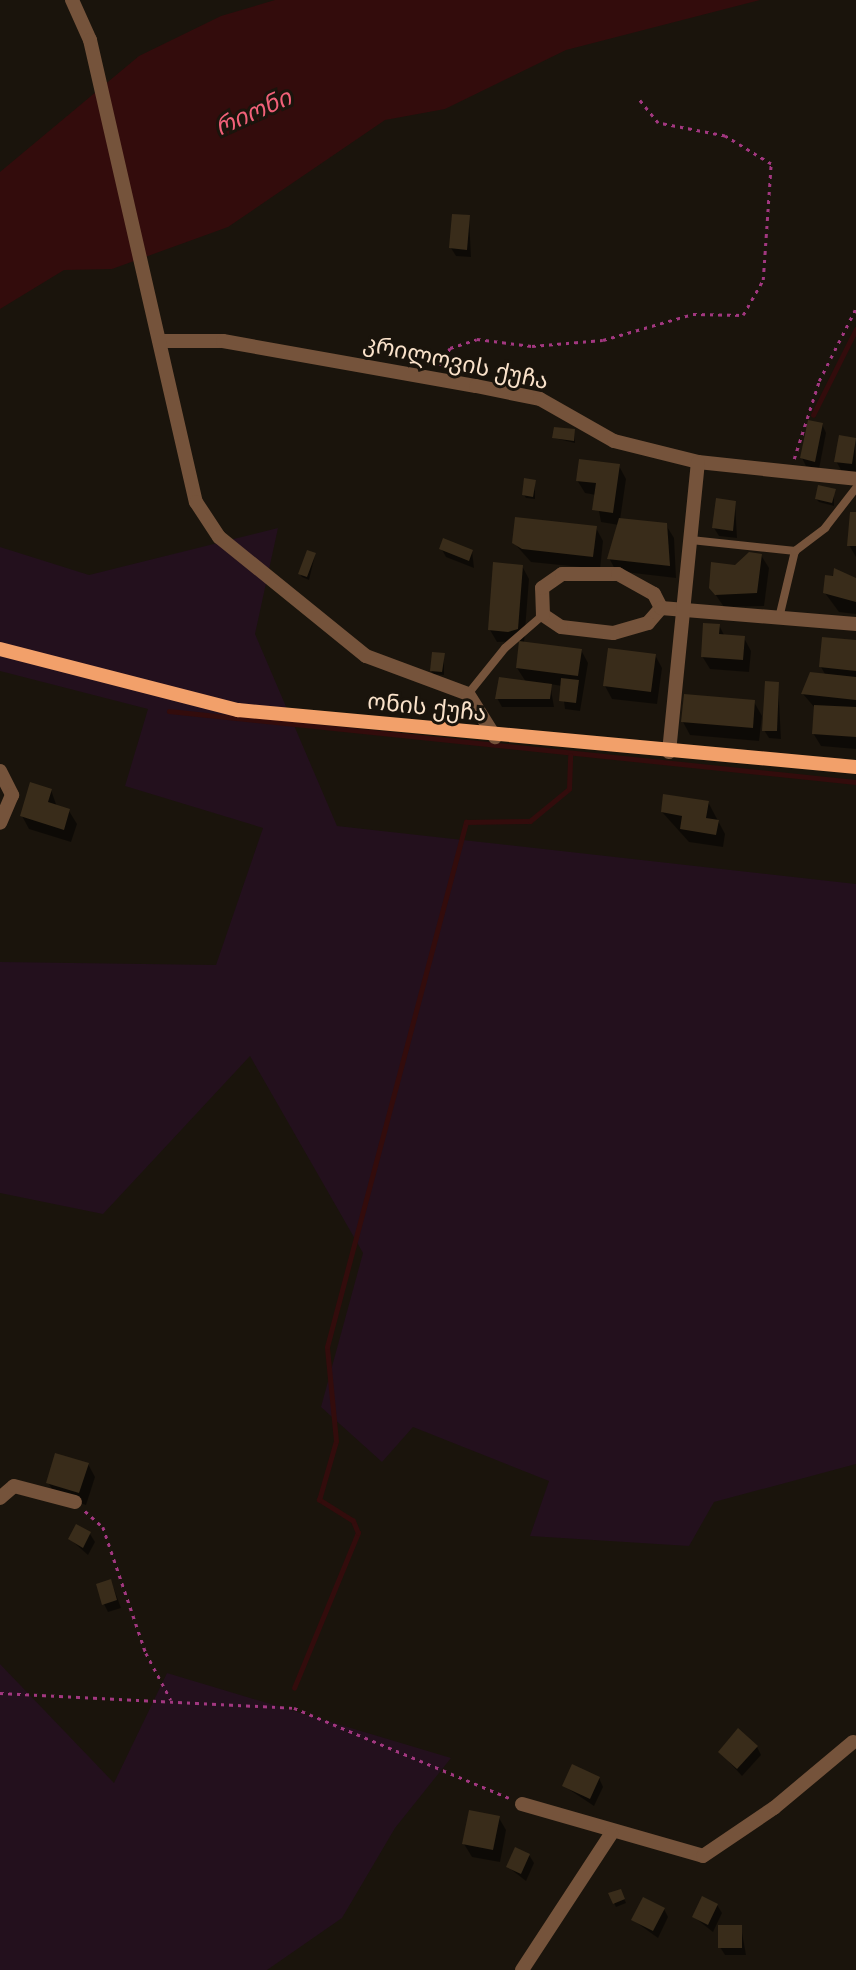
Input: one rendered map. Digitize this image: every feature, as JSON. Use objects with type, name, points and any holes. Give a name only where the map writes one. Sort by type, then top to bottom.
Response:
[{"type":"main road","name":"ონის ქუჩა","points":[[0,649],[238,710],[495,737],[856,767]]},
{"type":"street","points":[[72,0],[90,40],[155,310],[196,502],[219,537],[366,656],[468,694],[495,737]]},
{"type":"street","name":"კრილოვის ქუჩა","points":[[162,341],[223,341],[432,377],[540,399],[614,441],[698,462],[856,479]]},
{"type":"street","points":[[669,752],[698,462]]},
{"type":"street","points":[[562,574],[618,574],[654,594],[661,608],[648,623],[613,633],[561,627],[543,615],[542,588],[562,574]]},
{"type":"street","points":[[661,608],[856,624]]},
{"type":"street","points":[[0,771],[12,795],[0,823]]},
{"type":"street","points":[[0,1498],[14,1486],[75,1502]]},
{"type":"street","points":[[522,1804],[611,1834],[703,1856],[774,1808],[853,1742]]},
{"type":"street","points":[[522,1970],[611,1834]]},
{"type":"lane","points":[[779,618],[796,551],[825,528],[856,488]]},
{"type":"lane","points":[[691,540],[796,551]]},
{"type":"lane","points":[[468,694],[505,648],[543,615]]},
{"type":"path","points":[[432,377],[450,348],[477,340],[532,346],[603,340],[693,314],[744,315],[763,280],[771,164],[725,136],[658,124],[637,97]]},
{"type":"path","points":[[794,473],[795,444],[819,381],[856,308]]},
{"type":"path","points":[[75,1502],[103,1527],[146,1653],[171,1700]]},
{"type":"path","points":[[0,1693],[294,1708],[522,1804]]},
{"type":"shaded area","points":[[278,528],[255,634],[337,826],[856,884],[856,1464],[714,1502],[689,1546],[530,1536],[549,1481],[413,1427],[382,1462],[321,1407],[363,1253],[250,1056],[103,1214],[0,1193],[0,962],[216,965],[263,828],[125,786],[148,709],[0,671],[0,547],[89,575]]},
{"type":"shaded area","points":[[0,1664],[114,1783],[167,1673],[451,1758],[395,1828],[342,1918],[267,1970],[0,1970]]},
{"type":"water","name":"რიონი","points":[[275,0],[760,0],[566,50],[445,109],[385,120],[228,227],[112,269],[64,270],[0,309],[0,172],[139,56],[221,16]]},
{"type":"building","points":[[452,214],[470,215],[467,250],[449,248]]},
{"type":"building","points":[[808,420],[823,423],[815,462],[800,458]]},
{"type":"building","points":[[554,427],[575,429],[574,441],[552,438]]},
{"type":"building","points":[[839,435],[856,438],[852,464],[834,462]]},
{"type":"building","points":[[579,459],[620,464],[613,513],[592,510],[596,483],[576,481]]},
{"type":"building","points":[[524,478],[536,480],[533,497],[522,495]]},
{"type":"building","points":[[818,485],[836,489],[832,503],[815,499]]},
{"type":"building","points":[[716,498],[736,501],[733,531],[712,528]]},
{"type":"building","points":[[850,512],[856,512],[856,546],[847,546]]},
{"type":"building","points":[[515,517],[597,526],[593,557],[522,549],[512,543]]},
{"type":"building","points":[[619,518],[667,523],[670,566],[607,559]]},
{"type":"building","points":[[443,538],[473,550],[469,561],[439,549]]},
{"type":"building","points":[[307,550],[316,553],[307,577],[298,574]]},
{"type":"building","points":[[749,552],[762,554],[757,593],[715,595],[709,588],[711,562],[735,565]]},
{"type":"building","points":[[493,562],[523,565],[518,629],[508,632],[488,630]]},
{"type":"building","points":[[834,568],[856,578],[856,602],[823,593],[825,575],[833,576]]},
{"type":"building","points":[[703,623],[720,624],[719,634],[745,636],[743,660],[701,657]]},
{"type":"building","points":[[822,637],[856,640],[856,671],[819,667]]},
{"type":"building","points":[[519,641],[582,649],[578,676],[516,668]]},
{"type":"building","points":[[608,648],[656,654],[651,692],[603,686]]},
{"type":"building","points":[[432,652],[445,653],[442,672],[430,671]]},
{"type":"building","points":[[810,672],[856,677],[856,700],[801,694]]},
{"type":"building","points":[[499,677],[552,684],[550,699],[495,699]]},
{"type":"building","points":[[561,678],[579,680],[576,703],[559,701]]},
{"type":"building","points":[[765,681],[779,682],[777,731],[762,731]]},
{"type":"building","points":[[684,694],[755,700],[753,728],[681,722]]},
{"type":"building","points":[[814,705],[856,707],[856,737],[812,734]]},
{"type":"building","points":[[30,782],[52,789],[48,802],[70,809],[64,830],[20,816]]},
{"type":"building","points":[[663,794],[709,801],[706,818],[719,820],[716,835],[680,829],[682,816],[661,812]]},
{"type":"building","points":[[55,1453],[89,1463],[79,1493],[46,1483]]},
{"type":"building","points":[[76,1524],[91,1532],[83,1548],[68,1539]]},
{"type":"building","points":[[111,1579],[117,1600],[102,1605],[96,1584]]},
{"type":"building","points":[[738,1728],[758,1746],[737,1769],[718,1752]]},
{"type":"building","points":[[572,1764],[600,1777],[590,1799],[562,1786]]},
{"type":"building","points":[[469,1810],[500,1816],[493,1850],[462,1844]]},
{"type":"building","points":[[515,1847],[530,1854],[521,1874],[506,1867]]},
{"type":"building","points":[[621,1889],[625,1899],[613,1904],[608,1893]]},
{"type":"building","points":[[702,1896],[718,1904],[708,1925],[692,1917]]},
{"type":"building","points":[[643,1897],[665,1908],[653,1931],[631,1920]]},
{"type":"building","points":[[718,1925],[742,1925],[742,1948],[718,1948]]},
{"type":"waterway","points":[[813,415],[856,329]]},
{"type":"waterway","points":[[169,711],[856,782]]},
{"type":"waterway","points":[[294,1688],[358,1533],[353,1521],[319,1500],[336,1441],[327,1347],[466,822],[530,821],[569,789],[570,756]]}]
